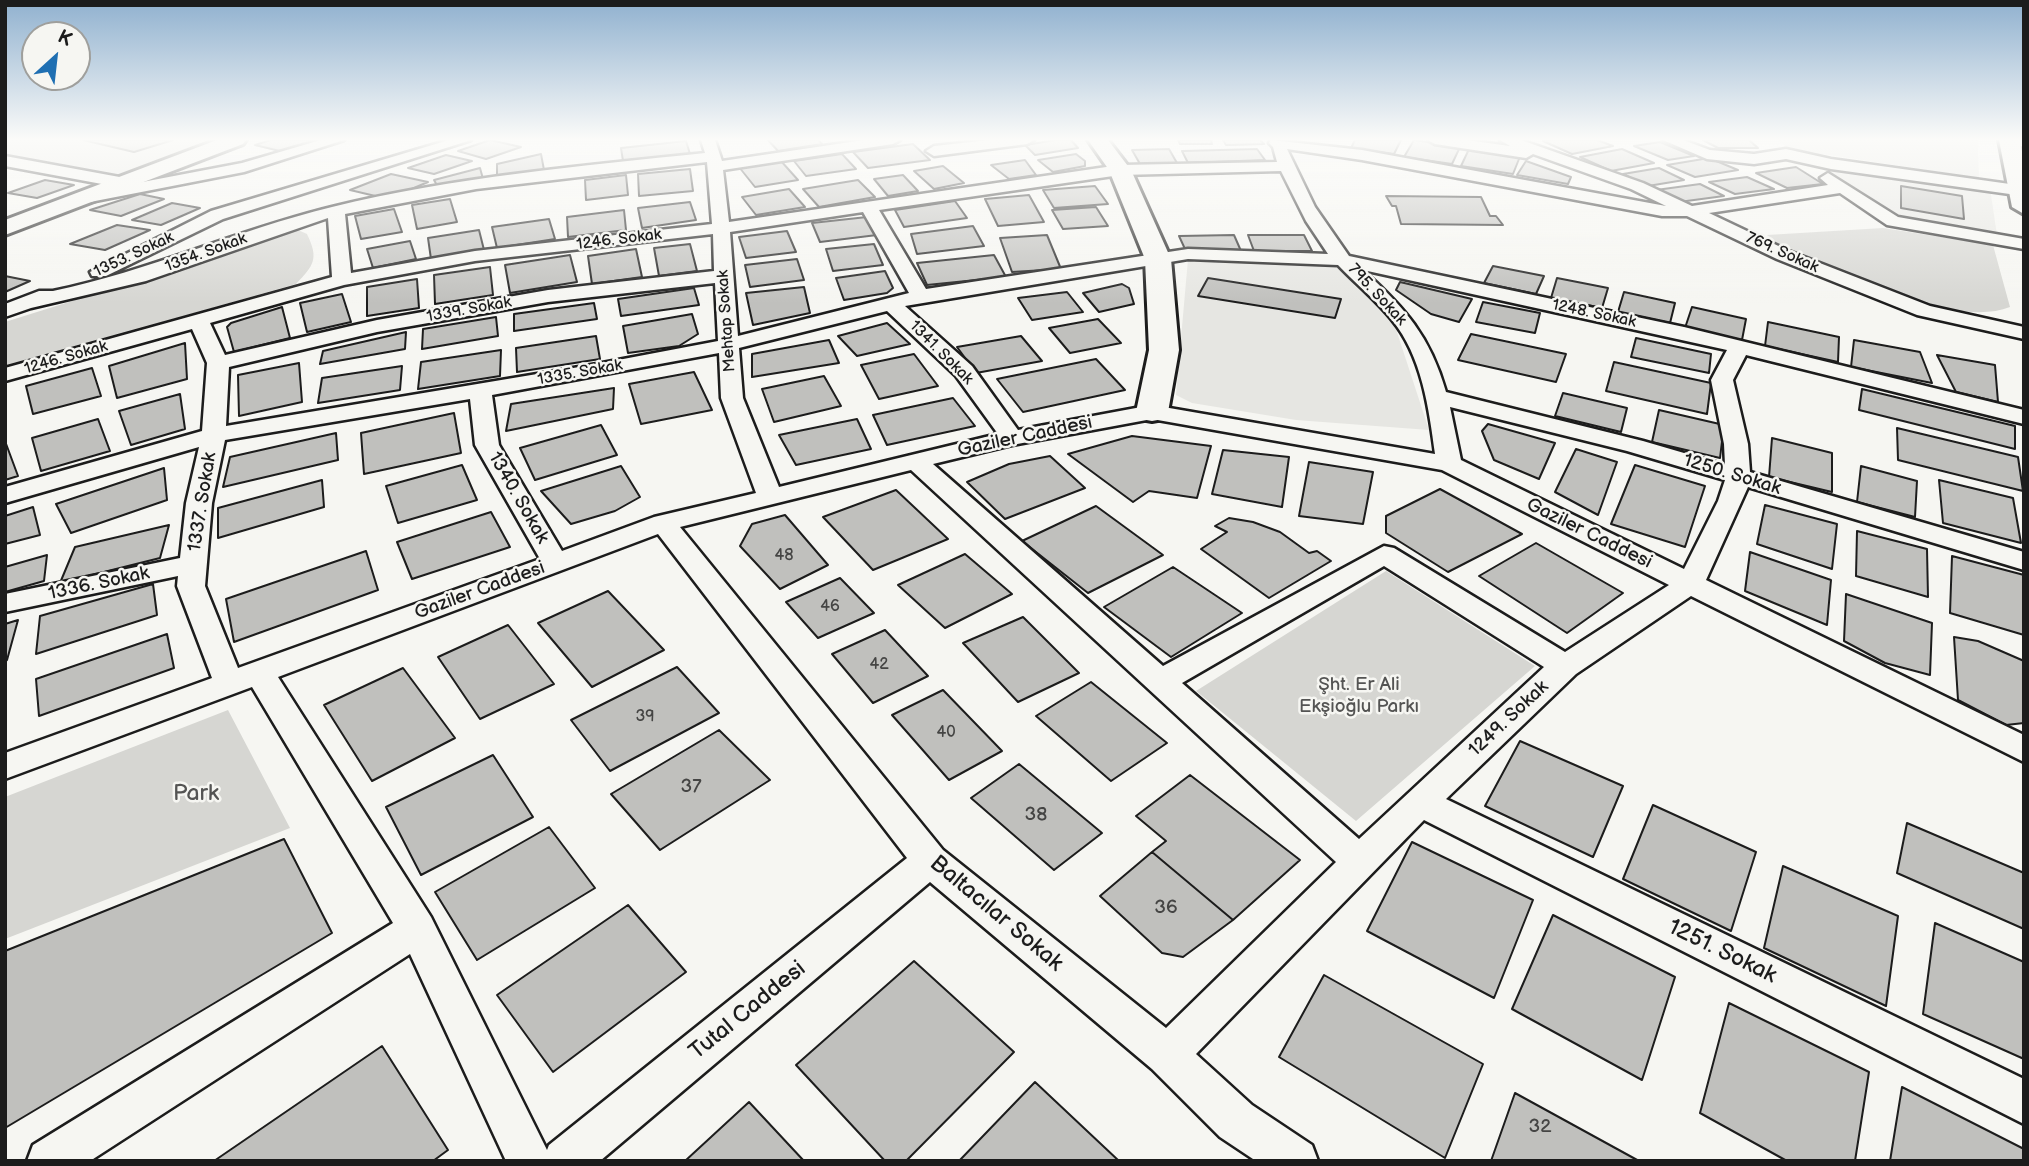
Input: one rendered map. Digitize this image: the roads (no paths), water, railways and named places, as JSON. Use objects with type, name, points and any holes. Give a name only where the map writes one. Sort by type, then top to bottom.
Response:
[{"type":"street","points":[[5,228],[96,194]]},
{"type":"street","points":[[90,197],[103,194]]},
{"type":"street","name":"1353. Sokak","points":[[5,311],[126,260],[217,215],[285,194]]},
{"type":"street","name":"1354. Sokak","points":[[30,302],[152,272],[270,230],[336,211],[431,194]]},
{"type":"street","name":"Mehtap Sokak","points":[[717,194],[732,398],[770,496]]},
{"type":"street","name":"1246. Sokak","points":[[5,375],[342,280],[475,256],[721,228],[945,194]]},
{"type":"street","points":[[1130,194],[1157,259],[1164,349],[1152,412]]},
{"type":"street","name":"795. Sokak","points":[[1300,194],[1315,224],[1343,260],[1384,298],[1413,334],[1438,397],[1449,464]]},
{"type":"street","points":[[1574,194],[1662,211],[1690,211],[1801,194]]},
{"type":"street","name":"769. Sokak","points":[[1655,194],[1783,256],[1924,311],[2024,333]]},
{"type":"street","points":[[1854,194],[1893,221],[2024,244]]},
{"type":"street","points":[[868,206],[920,296]]},
{"type":"street","points":[[336,211],[342,280]]},
{"type":"street","name":"1248. Sokak","points":[[1157,259],[1188,254],[1343,260],[1739,347],[2024,417]]},
{"type":"street","name":"1335. Sokak","points":[[5,495],[214,435],[728,345],[920,296],[1157,259]]},
{"type":"street","name":"1339. Sokak","points":[[218,363],[430,317],[548,296],[724,276]]},
{"type":"street","name":"1341. Sokak","points":[[891,304],[964,371],[1012,438]]},
{"type":"street","name":"1337. Sokak","points":[[198,319],[218,363],[214,435],[199,503],[191,586],[244,678],[417,929],[529,1161]]},
{"type":"street","points":[[1690,584],[1731,501],[1738,478],[1736,444],[1722,380],[1739,347]]},
{"type":"street","name":"1340. Sokak","points":[[480,389],[487,445],[513,494],[556,563]]},
{"type":"street","name":"1250. Sokak","points":[[1438,397],[1634,446],[2024,561]]},
{"type":"street","name":"Gaziler Caddesi","points":[[5,766],[663,523],[1012,438],[1152,412],[1449,464],[2024,750]]},
{"type":"street","points":[[915,461],[1360,862]]},
{"type":"street","name":"Baltacılar Sokak","points":[[663,523],[930,861],[1167,1055],[1273,1155]]},
{"type":"street","points":[[1160,682],[1384,554],[1565,666]]},
{"type":"street","name":"1336. Sokak","points":[[5,604],[193,564]]},
{"type":"street","name":"1249. Sokak","points":[[1167,1055],[1420,802],[1565,666],[1690,584]]},
{"type":"street","name":"1251. Sokak","points":[[1420,802],[2024,1102]]},
{"type":"street","name":"Tutal Caddesi","points":[[565,1161],[930,861]]},
{"type":"street","points":[[49,1161],[417,929]]},
{"type":"park label","name":"Şht. Er Ali Ekşioğlu Parkı","points":[[1359,696]]},
{"type":"park label","name":"Park","points":[[196,794]]}]
